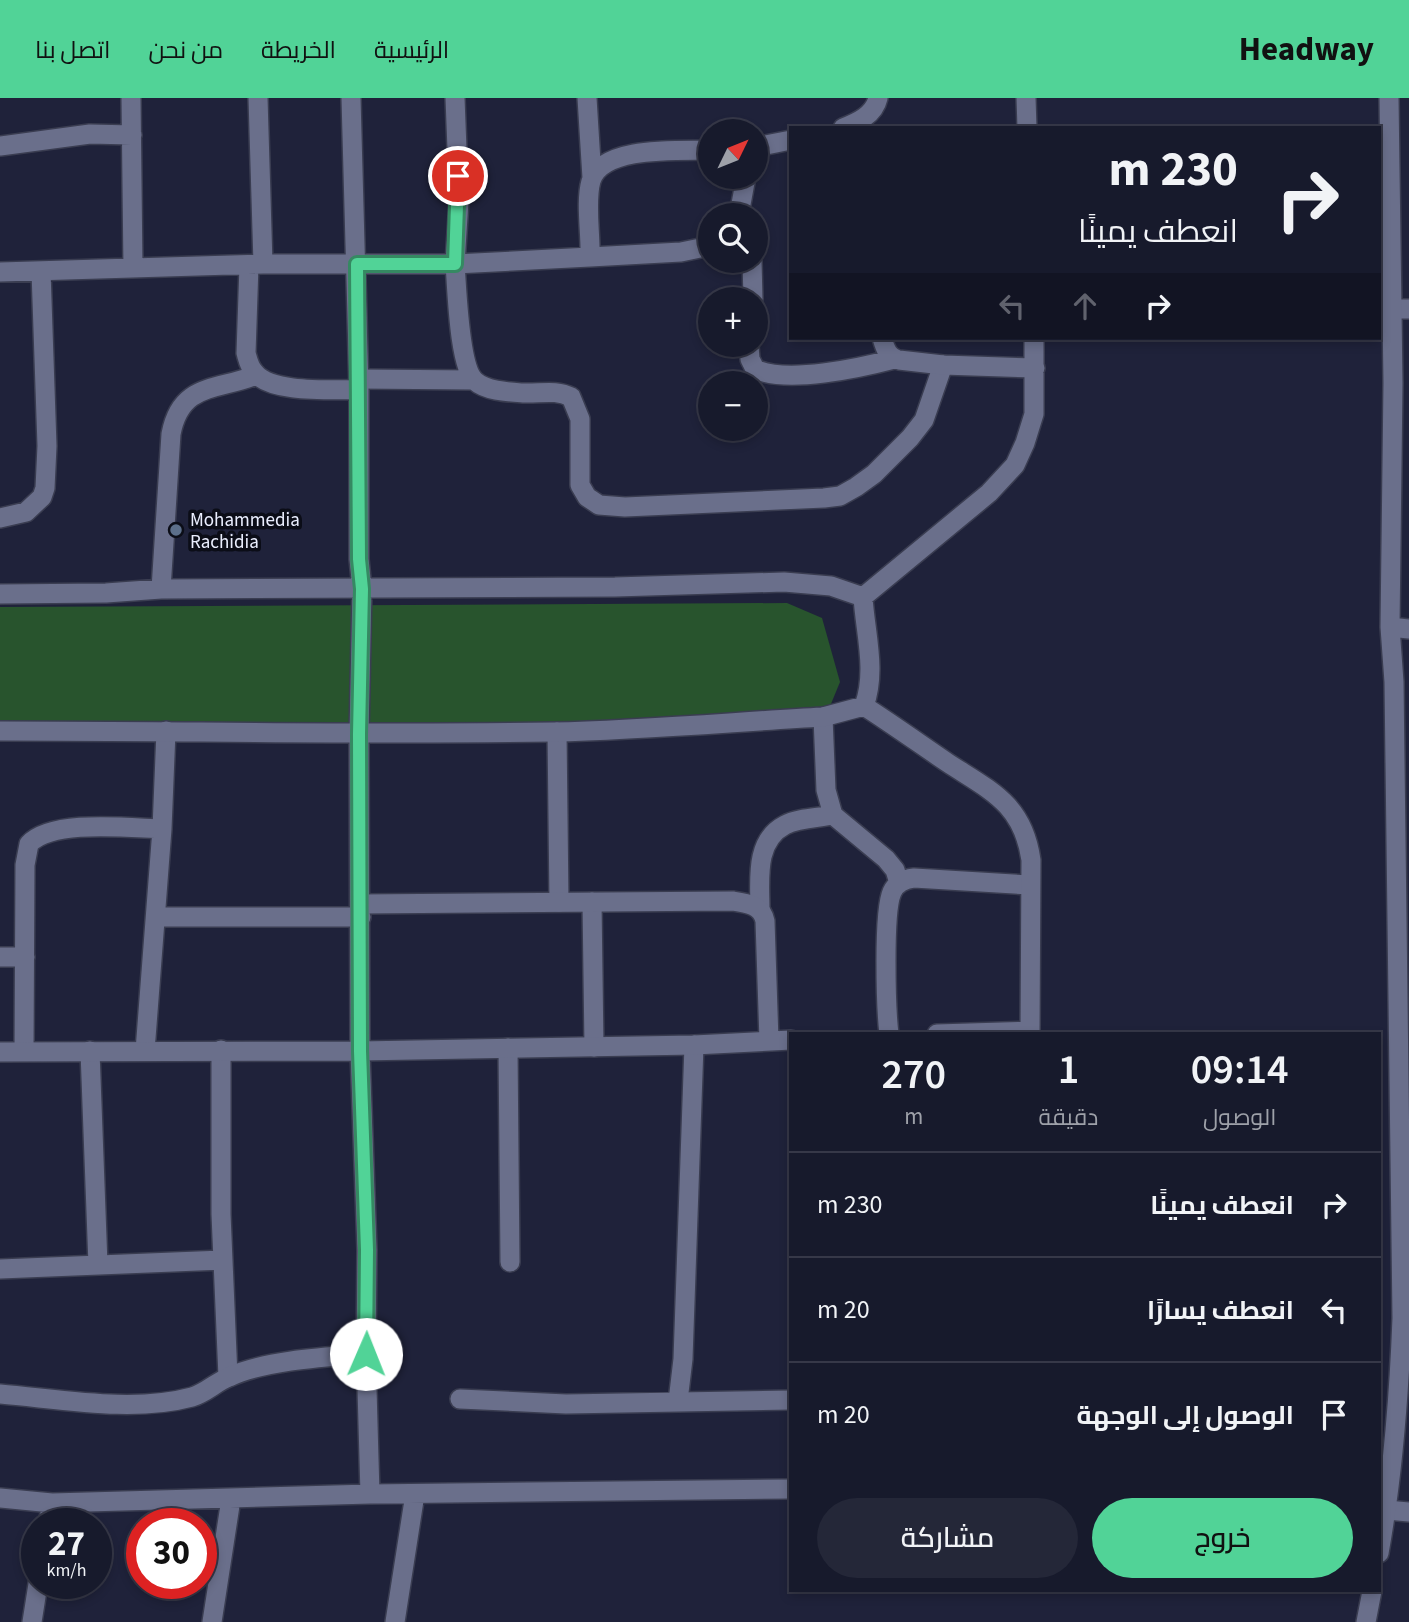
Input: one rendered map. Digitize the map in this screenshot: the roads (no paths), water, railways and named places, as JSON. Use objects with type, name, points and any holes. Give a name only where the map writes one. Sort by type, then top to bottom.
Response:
[{"type":"street","points":[[131,98],[133,268]]},
{"type":"street","points":[[258,98],[256,264],[246,353],[249,365],[256,375],[266,382],[299,388],[474,380]]},
{"type":"street","points":[[351,98],[357,264],[359,559],[362,589],[359,734],[360,1051],[367,1250],[366,1354],[370,1494]]},
{"type":"street","points":[[455,98],[459,201],[455,264],[468,372],[482,386],[522,393],[556,391],[571,397],[580,419],[580,485],[587,497],[598,505],[625,507],[777,502],[840,496],[874,474],[925,420],[943,365]]},
{"type":"street","points":[[587,98],[592,178],[589,191],[590,257]]},
{"type":"street","points":[[1026,98],[1027,126]]},
{"type":"street","points":[[1381,1532],[1399,1394],[1402,1318],[1394,682],[1400,628],[1393,383],[1400,309],[1389,98]]},
{"type":"street","points":[[847,126],[876,112]]},
{"type":"street","points":[[0,146],[90,134],[132,135]]},
{"type":"street","points":[[768,145],[789,140]]},
{"type":"street","points":[[592,178],[601,166],[634,153],[698,150]]},
{"type":"street","points":[[0,272],[256,264],[455,264],[681,252],[698,248]]},
{"type":"street","points":[[0,518],[26,512],[42,497],[45,488],[47,446],[41,271]]},
{"type":"street","points":[[883,340],[887,353],[894,359]]},
{"type":"street","points":[[863,597],[1004,479],[1015,465],[1034,414],[1034,340]]},
{"type":"street","points":[[750,357],[755,369],[779,375],[836,371],[894,359],[943,365],[1035,368]]},
{"type":"street","points":[[161,589],[174,417],[181,406],[199,392],[256,375]]},
{"type":"street","points":[[0,594],[106,593],[161,589],[362,589],[784,582],[831,586],[863,597]]},
{"type":"street","points":[[863,597],[870,671],[864,706]]},
{"type":"street","points":[[0,731],[359,734],[557,732],[824,716],[864,706],[992,790],[1008,807],[1028,836],[1031,860],[1030,1032]]},
{"type":"street","points":[[824,716],[826,790],[833,815],[886,859],[895,870],[899,883]]},
{"type":"street","points":[[145,1051],[162,829],[166,731]]},
{"type":"street","points":[[557,732],[558,902]]},
{"type":"street","points":[[769,1041],[765,921],[760,910],[761,858],[770,838],[787,824],[833,815]]},
{"type":"street","points":[[24,1051],[25,854],[29,844],[34,838],[56,831],[96,826],[162,829]]},
{"type":"street","points":[[889,1032],[886,1011],[888,916],[892,892],[899,883],[914,878],[1030,885]]},
{"type":"street","points":[[156,917],[558,902],[733,901],[750,903],[760,910]]},
{"type":"street","points":[[592,902],[594,1047]]},
{"type":"street","points":[[0,957],[25,957]]},
{"type":"street","points":[[0,1052],[360,1051],[694,1045],[789,1040]]},
{"type":"street","points":[[678,1401],[683,1359],[694,1045]]},
{"type":"street","points":[[508,1048],[510,1262]]},
{"type":"street","points":[[221,1050],[220,1214],[228,1377]]},
{"type":"street","points":[[90,1051],[98,1265]]},
{"type":"street","points":[[0,1269],[223,1260]]},
{"type":"street","points":[[0,1394],[122,1404],[159,1402],[193,1397],[228,1377],[251,1370],[303,1359],[366,1354]]},
{"type":"street","points":[[460,1399],[566,1404],[789,1400]]},
{"type":"street","points":[[0,1498],[52,1503],[370,1494],[789,1489]]},
{"type":"street","points":[[395,1622],[415,1494]]},
{"type":"street","points":[[212,1622],[232,1499]]},
{"type":"street","points":[[51,1508],[52,1503]]},
{"type":"street","points":[[1383,1510],[1409,1512]]},
{"type":"street","points":[[1366,1622],[1372,1592]]},
{"type":"street","points":[[32,1622],[36,1599]]},
{"type":"place","name":"Mohammedia Rachidia","points":[[176,530]]}]
